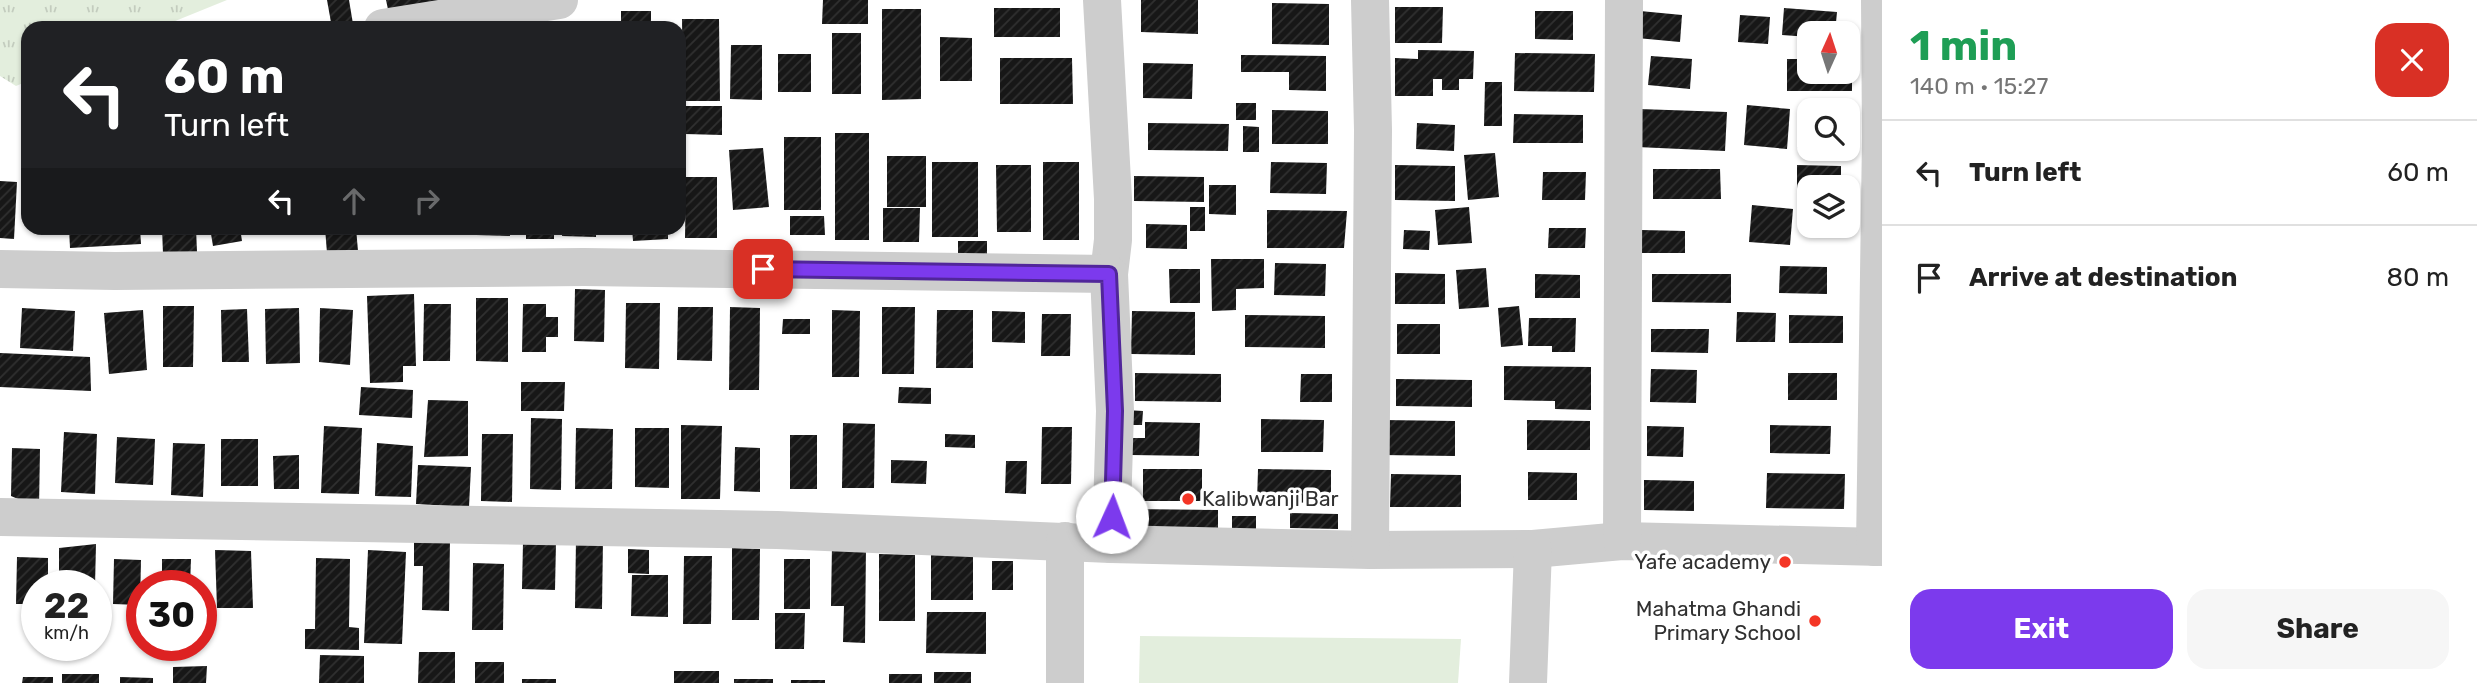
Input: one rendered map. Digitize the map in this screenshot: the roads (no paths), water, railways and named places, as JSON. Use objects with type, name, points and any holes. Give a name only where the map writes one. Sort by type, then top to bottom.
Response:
[{"type":"street","points":[[427,21],[559,0]]},
{"type":"street","points":[[1102,0],[1113,199],[1113,240],[1109,274],[1115,411],[1111,544]]},
{"type":"street","points":[[1370,0],[1373,144],[1370,550]]},
{"type":"street","points":[[1622,541],[1624,0]]},
{"type":"street","points":[[0,517],[777,530],[1111,544],[1370,550],[1533,549],[1622,541],[1879,547],[1880,0]]},
{"type":"street","points":[[0,269],[115,271],[584,267],[1109,274]]},
{"type":"street","points":[[1065,541],[1065,683]]},
{"type":"street","points":[[1528,683],[1533,549]]},
{"type":"place","name":"Kalibwanji Bar","points":[[1188,499]]},
{"type":"place","name":"Yafe academy","points":[[1785,562]]},
{"type":"place","name":"Mahatma Ghandi Primary School","points":[[1815,621]]}]
